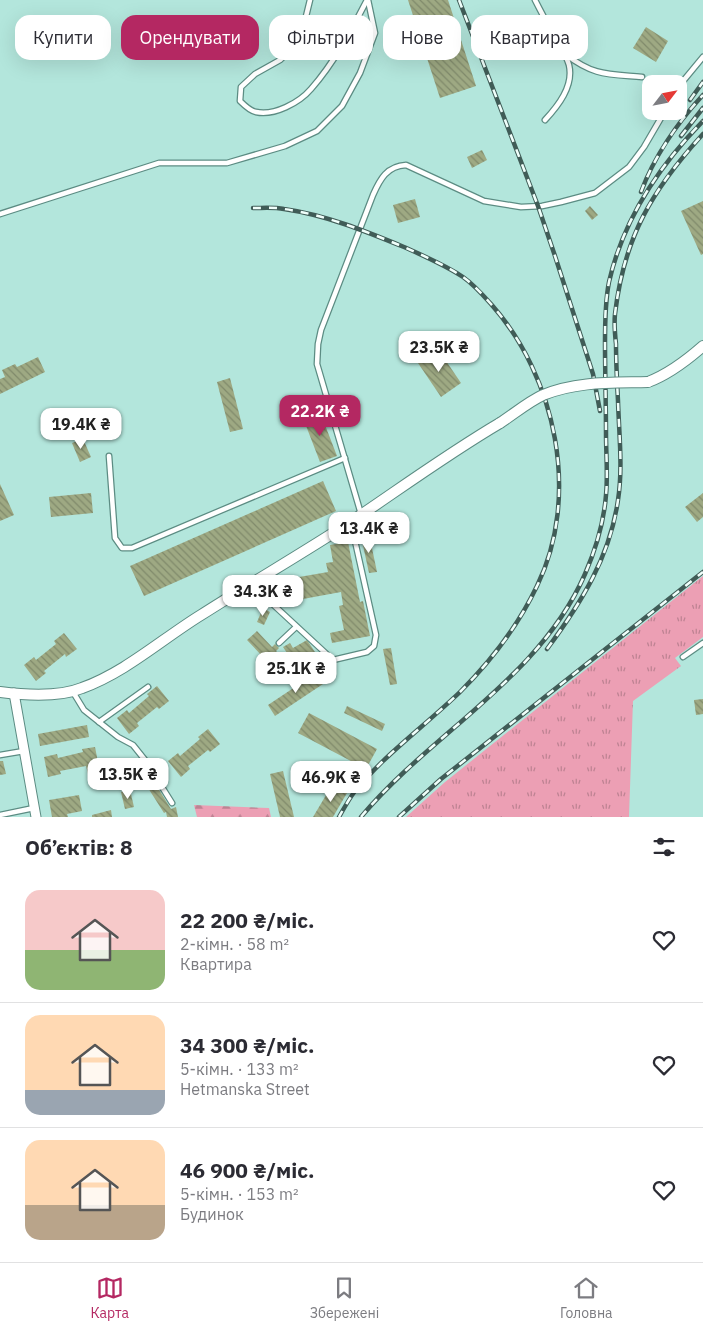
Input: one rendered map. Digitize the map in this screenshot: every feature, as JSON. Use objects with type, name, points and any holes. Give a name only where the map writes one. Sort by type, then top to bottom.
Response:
[{"type":"street","points":[[0,692],[14,694],[72,691],[103,680],[172,633],[351,521],[456,449],[542,396],[586,384],[648,382],[661,377],[680,365],[703,346]]},
{"type":"street","points":[[14,694],[35,812]]},
{"type":"lane","points":[[310,0],[300,42],[280,60],[255,74],[241,87],[240,101],[254,112],[273,112],[292,104],[310,90],[351,31],[367,0]]},
{"type":"lane","points":[[0,214],[159,163],[227,163],[285,146],[317,132],[342,106],[360,73],[375,34],[367,0]]},
{"type":"lane","points":[[535,0],[543,15]]},
{"type":"lane","points":[[688,75],[703,57]]},
{"type":"lane","points":[[545,120],[555,109],[567,88],[570,76],[567,60]]},
{"type":"lane","points":[[574,60],[586,69],[598,73],[642,77]]},
{"type":"lane","points":[[361,514],[317,364],[318,344],[321,330],[369,204],[383,176],[398,166],[406,165],[484,201],[521,207],[542,206],[582,198],[596,192],[629,167],[644,147],[660,120]]},
{"type":"lane","points":[[109,456],[115,538],[122,548],[132,548],[345,458]]},
{"type":"lane","points":[[250,583],[333,660],[367,652],[374,646],[376,635],[351,521]]},
{"type":"lane","points":[[280,643],[296,627]]},
{"type":"lane","points":[[683,657],[703,643]]},
{"type":"lane","points":[[99,722],[148,686]]},
{"type":"lane","points":[[72,691],[84,710],[118,737],[134,745],[172,803]]},
{"type":"lane","points":[[0,755],[24,751]]},
{"type":"lane","points":[[0,815],[35,812]]},
{"type":"green space","points":[[703,576],[703,637],[675,658],[681,666],[633,701],[629,817],[406,817],[445,782]]},
{"type":"green space","points":[[194,805],[269,808],[271,817],[197,817]]},
{"type":"building","points":[[408,0],[448,0],[453,15],[413,15]]},
{"type":"building","points":[[646,27],[668,41],[656,62],[633,48]]},
{"type":"building","points":[[461,40],[476,86],[440,98],[428,60],[461,60]]},
{"type":"building","points":[[482,150],[487,160],[472,168],[467,157]]},
{"type":"building","points":[[415,199],[420,217],[398,223],[393,205]]},
{"type":"building","points":[[703,201],[703,254],[701,255],[681,211]]},
{"type":"building","points":[[590,206],[598,215],[592,220],[585,211]]},
{"type":"building","points":[[438,349],[461,383],[441,397],[418,363]]},
{"type":"building","points":[[38,357],[45,372],[0,394],[0,379],[5,377],[2,370],[15,364],[17,367]]},
{"type":"building","points":[[230,378],[243,429],[230,432],[217,382]]},
{"type":"building","points":[[320,412],[337,456],[320,462],[303,418]]},
{"type":"building","points":[[83,439],[91,457],[80,462],[72,443]]},
{"type":"building","points":[[323,481],[336,511],[144,596],[130,566]]},
{"type":"building","points":[[0,484],[14,515],[0,521]]},
{"type":"building","points":[[91,493],[93,513],[51,517],[49,497]]},
{"type":"building","points":[[703,493],[703,517],[697,522],[685,507]]},
{"type":"building","points":[[369,534],[377,572],[369,573],[361,536]]},
{"type":"building","points":[[348,542],[360,602],[363,601],[370,636],[332,643],[330,633],[344,630],[339,606],[343,605],[341,592],[303,599],[299,577],[328,572],[326,563],[333,562],[330,545]]},
{"type":"building","points":[[263,608],[270,612],[264,625],[257,622]]},
{"type":"building","points":[[257,631],[272,647],[275,644],[279,648],[276,651],[282,657],[287,653],[283,647],[290,643],[293,648],[307,640],[315,652],[299,661],[301,665],[284,679],[247,640]]},
{"type":"building","points":[[64,633],[77,649],[66,657],[65,654],[44,671],[46,673],[36,681],[24,665],[34,657],[36,660],[56,644],[54,641]]},
{"type":"building","points":[[391,648],[397,684],[390,685],[383,649]]},
{"type":"building","points":[[316,673],[323,684],[275,716],[268,705]]},
{"type":"building","points":[[157,686],[169,701],[159,709],[157,707],[137,723],[139,726],[129,734],[117,718],[127,710],[129,713],[149,696],[147,694]]},
{"type":"building","points":[[703,699],[703,714],[696,715],[694,700]]},
{"type":"building","points":[[347,706],[385,724],[382,731],[344,713]]},
{"type":"building","points":[[309,713],[377,749],[366,769],[298,733]]},
{"type":"building","points":[[87,725],[89,737],[40,746],[38,734]]},
{"type":"building","points":[[208,729],[220,744],[210,752],[208,750],[188,766],[190,769],[181,777],[168,761],[178,753],[180,756],[200,739],[198,737]]},
{"type":"building","points":[[95,747],[100,772],[88,774],[86,766],[60,771],[61,774],[48,777],[44,757],[57,754],[58,758],[83,752],[82,749]]},
{"type":"building","points":[[0,761],[3,761],[6,774],[0,775]]},
{"type":"building","points":[[143,764],[171,809],[176,807],[178,817],[167,817],[166,812],[164,813],[136,769]]},
{"type":"building","points":[[283,771],[294,817],[280,817],[270,774]]},
{"type":"building","points":[[332,785],[347,793],[333,817],[313,817]]},
{"type":"building","points":[[130,790],[134,807],[125,809],[121,792]]},
{"type":"building","points":[[79,795],[82,811],[67,814],[68,817],[52,817],[49,800]]},
{"type":"building","points":[[111,810],[112,817],[92,817],[92,815]]},
{"type":"railway","points":[[459,0],[538,206],[593,374],[600,411]]},
{"type":"railway","points":[[690,100],[703,82]]},
{"type":"railway","points":[[641,192],[646,179],[668,140],[703,95]]},
{"type":"railway","points":[[681,136],[703,108]]},
{"type":"railway","points":[[361,817],[419,758],[482,703],[541,644],[565,611],[585,574],[598,536],[606,495],[605,328],[609,282],[623,237],[645,195],[672,156],[703,121]]},
{"type":"railway","points":[[547,649],[592,579],[601,560],[614,521],[618,500],[620,463],[615,318],[619,286],[625,261],[633,238],[655,195],[703,134]]},
{"type":"railway","points":[[253,208],[276,208],[300,212],[345,224],[404,247],[467,280],[491,304],[513,333],[532,366],[546,402],[555,439],[559,476],[558,514],[550,551],[530,601],[503,642],[482,668],[441,710],[372,772],[355,791],[339,817]]},
{"type":"railway","points":[[399,817],[441,779],[703,572]]}]
